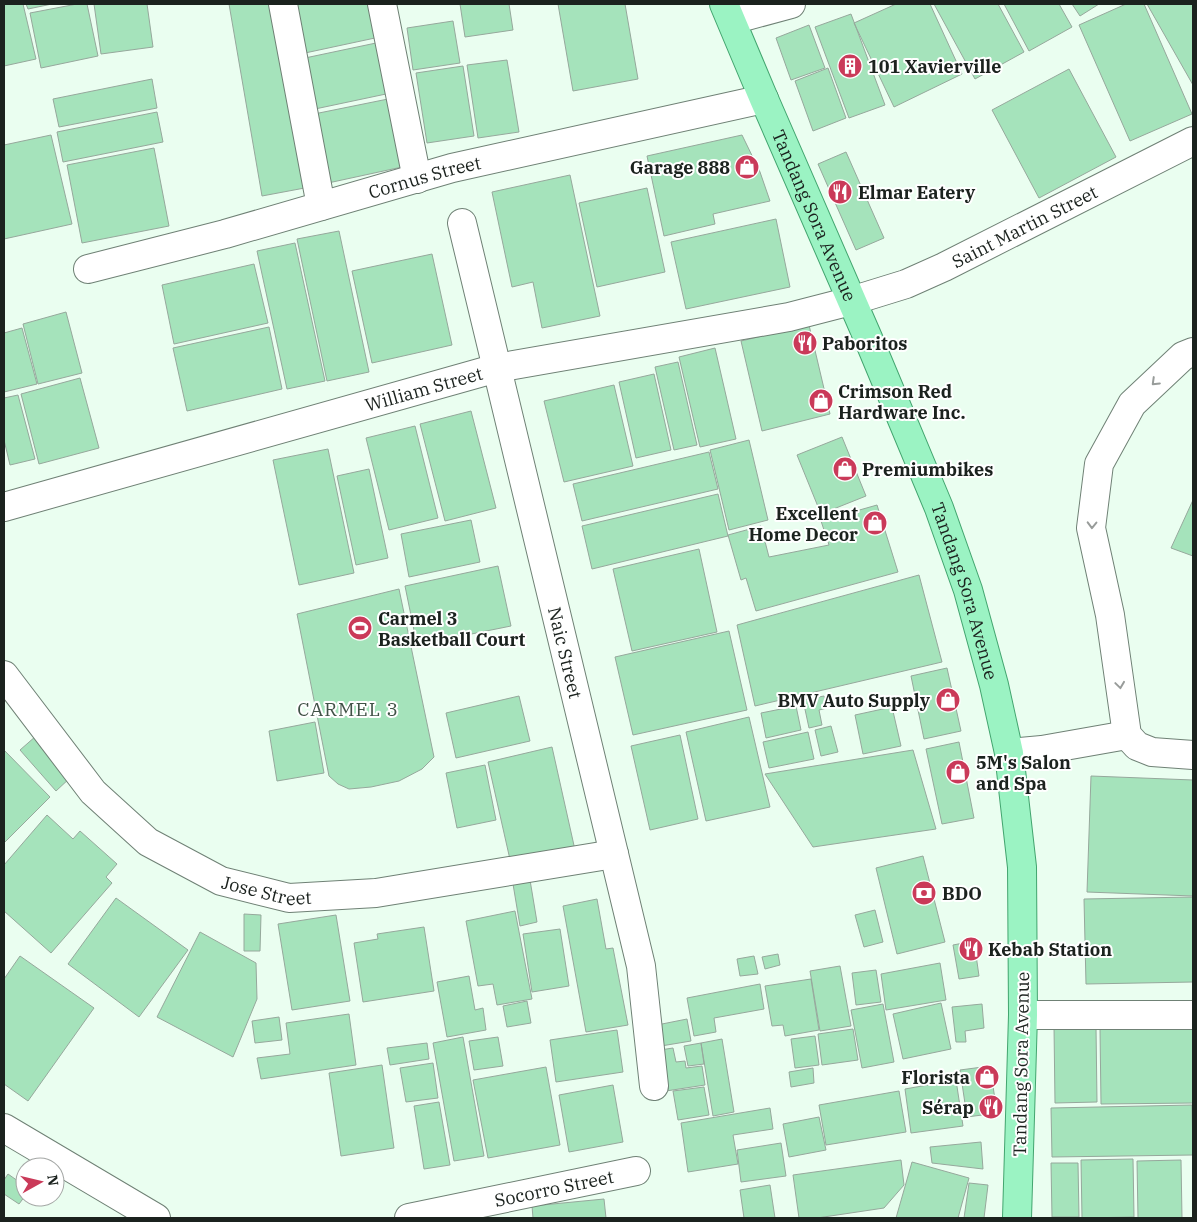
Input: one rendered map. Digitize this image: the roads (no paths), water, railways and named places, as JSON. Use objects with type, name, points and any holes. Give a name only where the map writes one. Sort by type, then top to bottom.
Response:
[{"type":"main road","name":"Tandang Sora Avenue","points":[[728,12],[940,508],[965,580],[994,685],[1009,753],[1022,867],[1023,1015],[1017,1218]]},
{"type":"street","points":[[283,4],[321,206]]},
{"type":"street","points":[[382,4],[416,179]]},
{"type":"street","points":[[728,12],[791,4]]},
{"type":"street","name":"Cornus Street","points":[[88,269],[225,234],[452,168],[764,100]]},
{"type":"street","name":"Saint Martin Street","points":[[852,301],[906,284],[944,267],[1193,141]]},
{"type":"street","name":"Naic Street","points":[[462,223],[641,966],[654,1086]]},
{"type":"street","name":"William Street","points":[[4,507],[496,368],[790,317],[852,301]]},
{"type":"street","points":[[1193,352],[1183,356],[1132,404],[1099,464],[1091,528],[1110,615],[1127,736],[1137,746],[1152,752],[1193,755]]},
{"type":"street","name":"Jose Street","points":[[4,675],[93,792],[148,842],[220,881],[289,898],[376,893],[614,854]]},
{"type":"street","points":[[1009,753],[1042,750],[1127,736]]},
{"type":"street","points":[[1023,1015],[1193,1014]]},
{"type":"street","points":[[4,1128],[156,1218]]},
{"type":"street","name":"Socorro Street","points":[[409,1218],[441,1215],[636,1171]]},
{"type":"place","name":"101 Xavierville","points":[[850,66]]},
{"type":"place","name":"Garage 888","points":[[747,167]]},
{"type":"place","name":"Elmar Eatery","points":[[840,192]]},
{"type":"place","name":"Paboritos","points":[[805,343]]},
{"type":"place","name":"Crimson Red Hardware Inc.","points":[[821,401]]},
{"type":"place","name":"Premiumbikes","points":[[845,469]]},
{"type":"place","name":"Excellent Home Decor","points":[[875,523]]},
{"type":"place","name":"Carmel 3 Basketball Court","points":[[360,628]]},
{"type":"place","name":"BMV Auto Supply","points":[[948,700]]},
{"type":"place","name":"5M's Salon and Spa","points":[[958,772]]},
{"type":"place","name":"BDO","points":[[924,893]]},
{"type":"place","name":"Kebab Station","points":[[971,949]]},
{"type":"place","name":"Florista","points":[[987,1077]]},
{"type":"place","name":"Sérap","points":[[991,1107]]},
{"type":"district","name":"CARMEL 3","points":[[348,709]]}]
